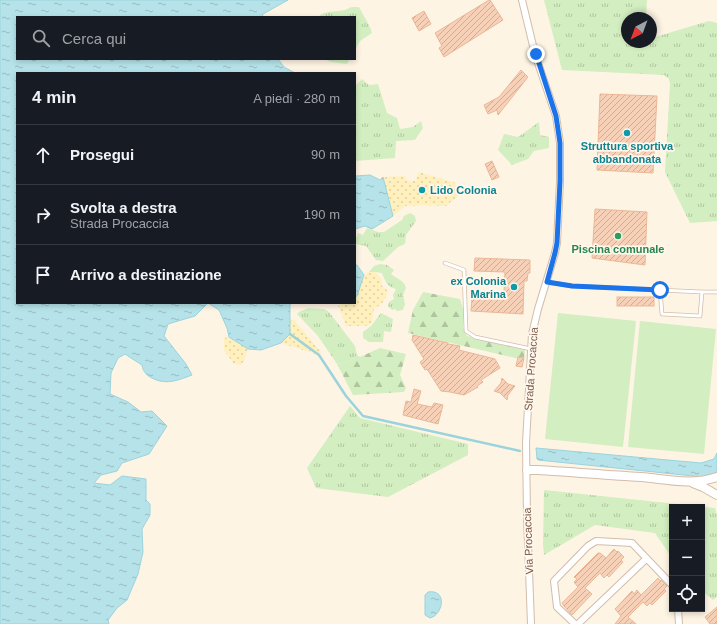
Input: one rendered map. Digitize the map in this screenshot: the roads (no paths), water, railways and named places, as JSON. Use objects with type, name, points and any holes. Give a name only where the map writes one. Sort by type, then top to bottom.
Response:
[{"type":"street","name":"Strada Procaccia","points":[[522,0],[536,54],[556,116],[560,143],[557,243],[532,334],[526,458]]},
{"type":"street","name":"Via Procaccia","points":[[526,458],[531,624]]},
{"type":"street","points":[[527,470],[628,476],[690,482],[710,480],[717,477]]},
{"type":"street","points":[[690,482],[717,495]]},
{"type":"street","points":[[575,624],[557,607],[554,581],[588,546],[596,541],[632,543],[669,582]]},
{"type":"street","points":[[578,624],[646,559]]},
{"type":"street","points":[[678,612],[679,624]]},
{"type":"lane","points":[[445,263],[464,270],[466,331],[475,337],[531,349]]},
{"type":"lane","points":[[547,282],[572,286],[717,292]]},
{"type":"lane","points":[[660,290],[662,314],[700,316],[702,292]]},
{"type":"water","points":[[0,0],[288,0],[263,14],[262,16],[16,16],[16,60],[279,60],[284,67],[293,72],[16,72],[16,304],[207,304],[195,316],[168,324],[164,336],[186,364],[192,375],[168,382],[159,381],[147,375],[143,370],[142,365],[125,354],[118,358],[111,373],[110,394],[128,402],[141,412],[152,411],[167,426],[149,454],[122,463],[117,471],[101,475],[94,483],[110,485],[122,476],[146,479],[146,500],[150,504],[150,515],[142,529],[143,552],[138,574],[127,600],[117,608],[108,620],[109,624],[0,624]]},
{"type":"water","points":[[370,175],[380,180],[383,177],[393,216],[372,229],[365,226],[356,229],[356,176]]},
{"type":"water","points":[[356,265],[364,275],[356,296]]},
{"type":"water","points":[[210,304],[290,304],[290,334],[281,343],[261,350],[248,349],[229,337],[227,328],[219,310]]},
{"type":"water","points":[[536,448],[701,463],[714,459],[717,453],[717,473],[703,477],[538,460]]},
{"type":"water","points":[[428,592],[439,594],[441,598],[438,612],[430,618],[425,615],[425,595]]},
{"type":"waterway","points":[[290,334],[319,355],[346,396],[363,416],[520,451]]},
{"type":"place","name":"Struttura sportiva abbandonata","points":[[627,133]]},
{"type":"place","name":"Lido Colonia","points":[[422,190]]},
{"type":"place","name":"Piscina comunale","points":[[618,236]]},
{"type":"place","name":"ex Colonia Marina","points":[[514,287]]}]
